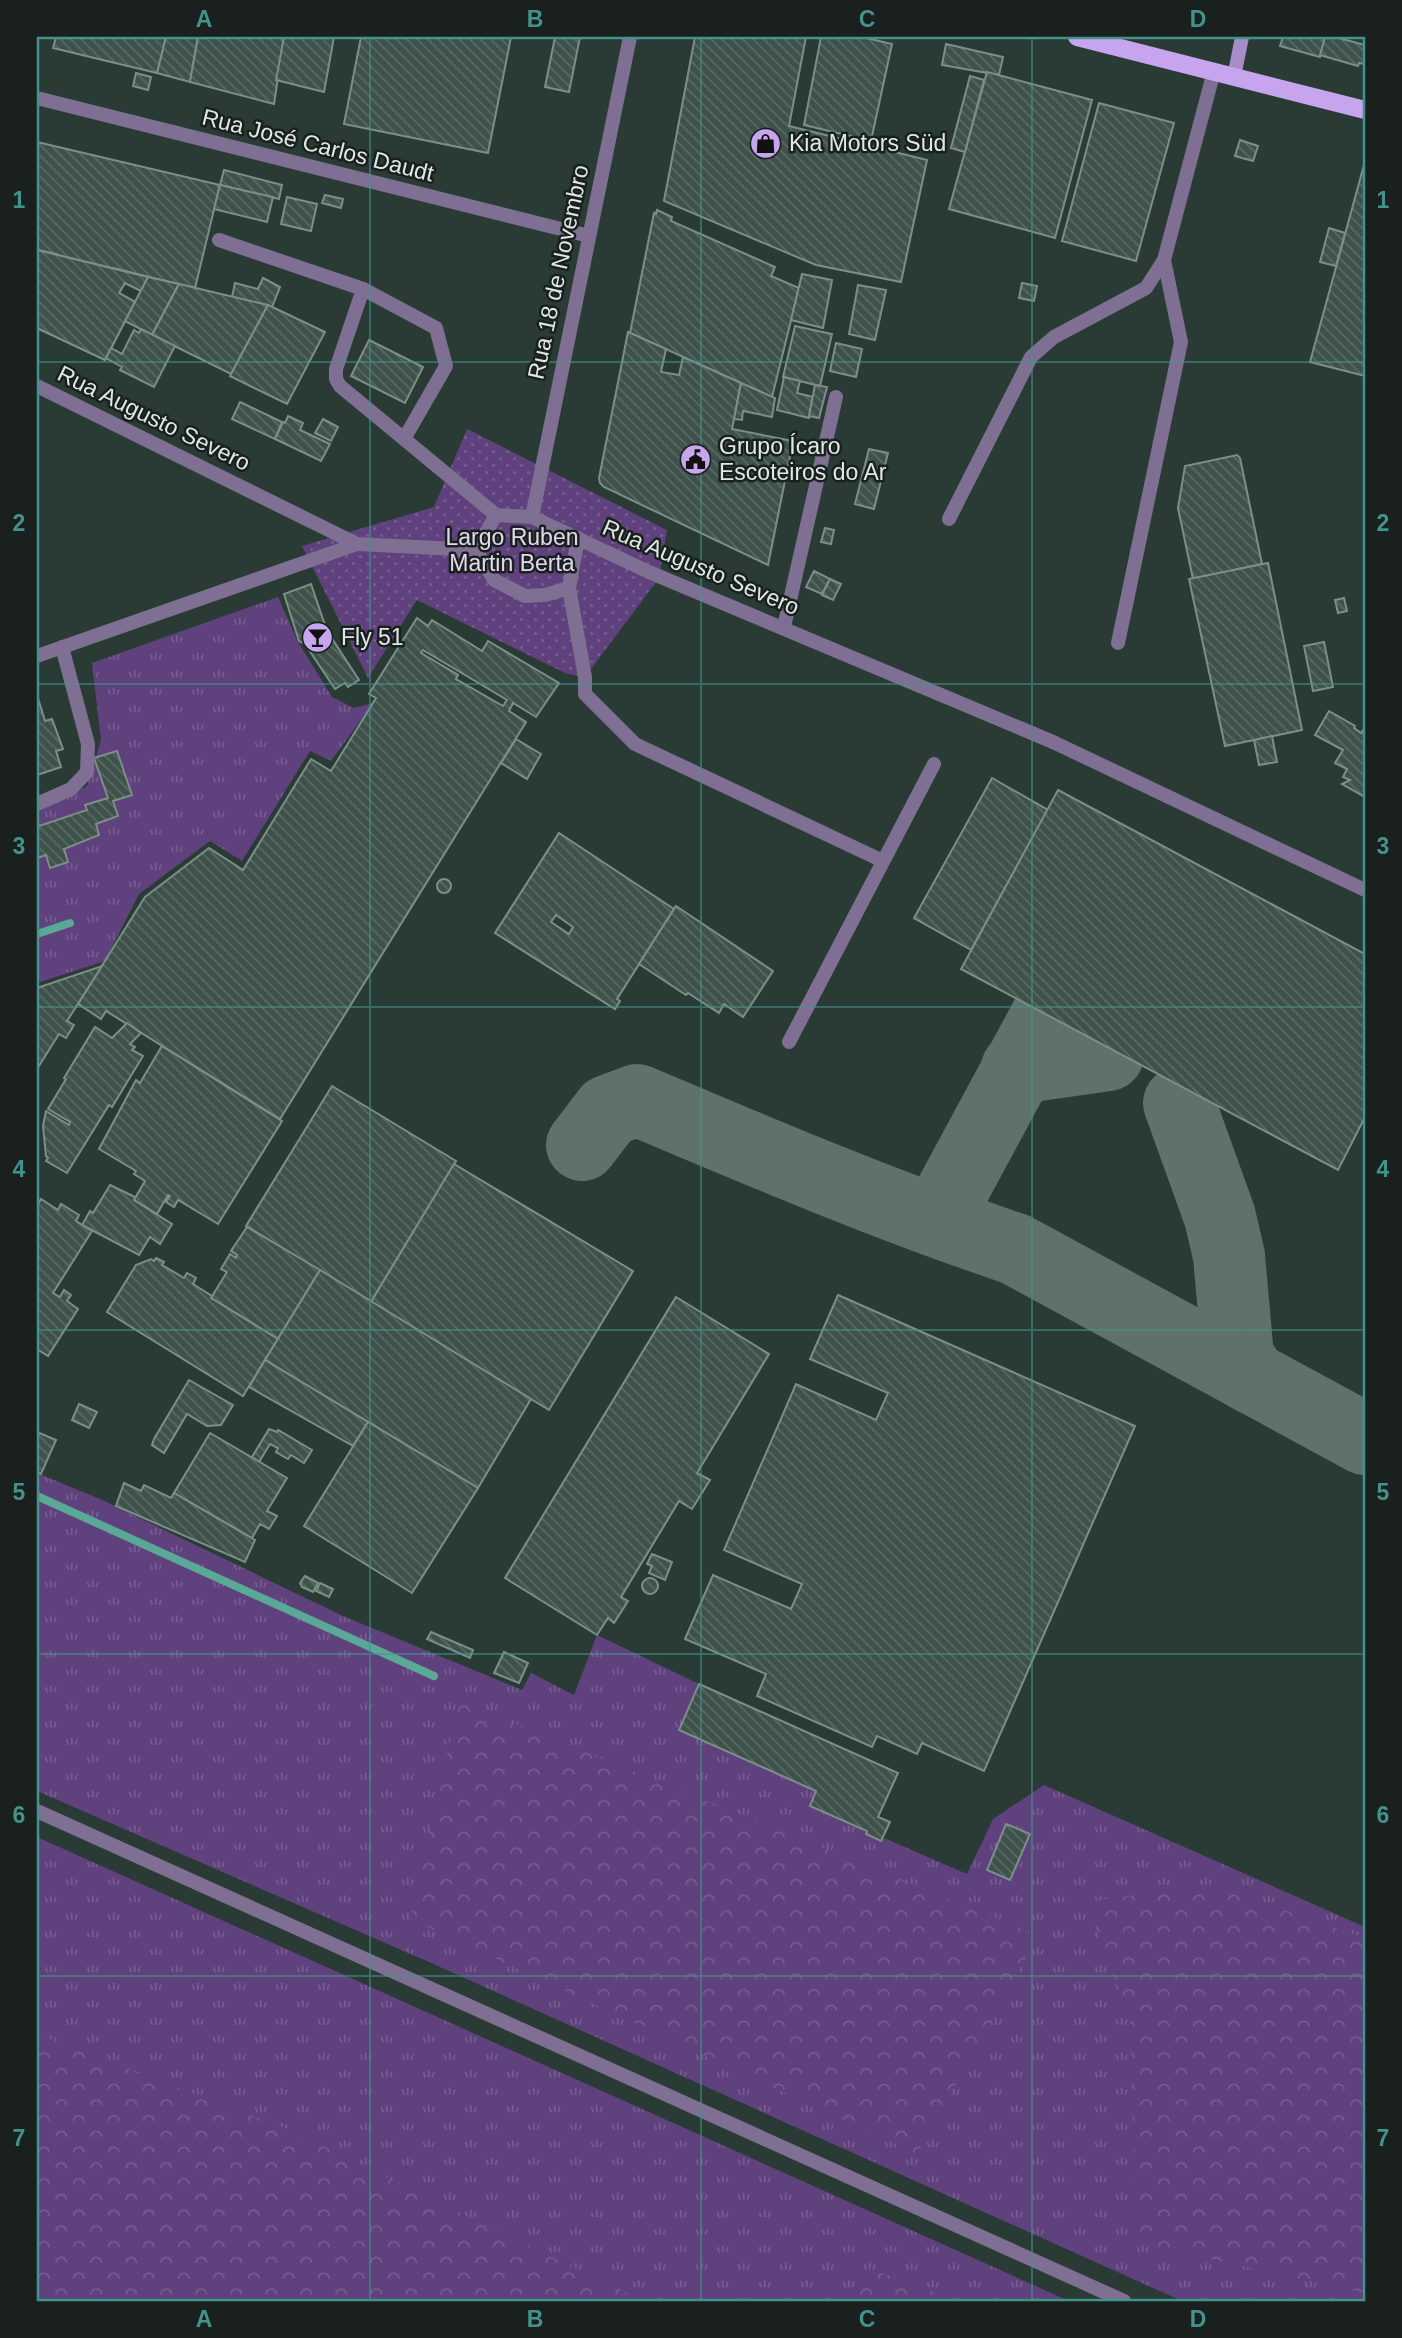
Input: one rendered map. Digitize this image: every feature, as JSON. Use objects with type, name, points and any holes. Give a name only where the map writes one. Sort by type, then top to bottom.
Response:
[{"type":"main road","points":[[1077,37],[1365,110]]},
{"type":"street","name":"Rua 18 de Novembro","points":[[532,517],[630,37]]},
{"type":"street","points":[[1234,76],[1242,37]]},
{"type":"street","points":[[949,519],[1031,357],[1054,337],[1146,289],[1164,260],[1214,71]]},
{"type":"street","name":"Rua José Carlos Daudt","points":[[37,98],[589,236]]},
{"type":"street","points":[[219,240],[363,289],[436,328],[446,366],[404,439]]},
{"type":"street","points":[[1118,643],[1181,342],[1164,260]]},
{"type":"street","points":[[363,289],[336,369],[336,379],[340,386],[496,514],[476,550],[494,580],[525,596],[545,595],[569,588]]},
{"type":"street","name":"Rua Augusto Severo","points":[[37,386],[357,544],[476,550]]},
{"type":"street","points":[[784,627],[836,397]]},
{"type":"street","name":"Rua Augusto Severo","points":[[496,514],[532,517],[649,572],[1053,742],[1365,890]]},
{"type":"street","points":[[578,538],[569,588],[585,677],[584,694],[635,744],[883,861]]},
{"type":"street","points":[[37,656],[357,544]]},
{"type":"street","points":[[37,804],[71,789],[87,772],[88,744],[62,647]]},
{"type":"street","points":[[789,1042],[934,764]]},
{"type":"street","points":[[37,1811],[1124,2301]]},
{"type":"green space","name":"Largo Ruben Martin Berta","points":[[467,429],[667,530],[659,578],[585,677],[567,674],[417,600],[368,678],[302,546],[434,507]]},
{"type":"green space","points":[[278,597],[298,642],[332,697],[354,708],[373,703],[331,761],[310,751],[242,861],[210,841],[139,894],[105,961],[37,983],[37,812],[87,786],[101,740],[92,663]]},
{"type":"green space","points":[[37,1473],[100,1499],[343,1616],[522,1690],[531,1673],[574,1695],[597,1635],[699,1684],[816,1791],[810,1806],[967,1874],[993,1819],[1044,1785],[1365,1927],[1365,2301],[1182,2301],[429,1962],[37,1791]]},
{"type":"green space","points":[[459,1701],[1039,1935],[917,2154],[410,1919]]},
{"type":"green space","points":[[37,1837],[1069,2301],[37,2301]]},
{"type":"green space","points":[[1210,1884],[1365,1938],[1365,2293],[1136,2243],[1130,2018],[1086,1902]]},
{"type":"green space","points":[[37,2034],[287,2129],[644,2301],[37,2301]]},
{"type":"green space","points":[[868,2268],[957,2301],[856,2301]]},
{"type":"building","points":[[56,37],[166,37],[157,73],[53,48]]},
{"type":"building","points":[[166,37],[198,37],[190,82],[157,73]]},
{"type":"building","points":[[198,37],[284,37],[274,104],[190,82]]},
{"type":"building","points":[[284,37],[334,37],[324,92],[276,80]]},
{"type":"building","points":[[361,37],[511,37],[488,153],[344,124]]},
{"type":"building","points":[[555,37],[580,37],[569,92],[545,87]]},
{"type":"building","name":"Kia Motors Süd","points":[[695,37],[806,37],[789,126],[927,160],[901,282],[816,265],[664,201]]},
{"type":"building","points":[[821,37],[862,37],[892,44],[871,141],[804,125]]},
{"type":"building","points":[[1283,37],[1325,37],[1320,57],[1280,46]]},
{"type":"building","points":[[1325,37],[1365,45],[1365,64],[1359,63],[1358,66],[1320,55]]},
{"type":"building","points":[[946,44],[1003,57],[999,75],[942,65]]},
{"type":"building","points":[[987,72],[1092,100],[1055,238],[949,209]]},
{"type":"building","points":[[136,73],[151,77],[148,90],[133,86]]},
{"type":"building","points":[[970,76],[984,80],[965,152],[951,148]]},
{"type":"building","points":[[1099,103],[1174,123],[1136,261],[1062,241]]},
{"type":"building","points":[[1240,140],[1258,146],[1253,161],[1235,156]]},
{"type":"building","points":[[37,142],[220,185],[195,288],[37,250]]},
{"type":"building","points":[[1365,166],[1365,376],[1310,362]]},
{"type":"building","points":[[224,170],[282,185],[279,199],[220,185]]},
{"type":"building","points":[[220,185],[273,197],[267,222],[214,209]]},
{"type":"building","points":[[325,195],[343,199],[341,208],[322,203]]},
{"type":"building","points":[[287,197],[317,204],[311,231],[281,224]]},
{"type":"building","points":[[657,210],[672,217],[671,221],[775,267],[771,276],[799,288],[772,397],[630,333],[654,213],[656,214]]},
{"type":"building","points":[[1329,228],[1345,233],[1336,266],[1320,262]]},
{"type":"building","points":[[37,250],[57,254],[46,303],[89,323],[113,268],[148,277],[141,291],[125,283],[119,293],[135,302],[105,360],[37,328]]},
{"type":"building","points":[[37,250],[148,277],[141,291],[125,283],[119,293],[135,302],[105,360],[37,328]]},
{"type":"building","points":[[802,274],[832,280],[823,328],[791,320]]},
{"type":"building","points":[[148,277],[179,284],[152,335],[125,321]]},
{"type":"building","points":[[263,278],[280,287],[272,307],[232,297],[235,283],[258,289]]},
{"type":"building","points":[[1022,283],[1037,286],[1034,301],[1019,298]]},
{"type":"building","points":[[179,284],[268,305],[231,374],[152,335]]},
{"type":"building","points":[[858,285],[886,290],[875,340],[849,334]]},
{"type":"building","points":[[268,305],[325,332],[287,404],[230,376]]},
{"type":"building","points":[[795,326],[832,334],[820,386],[783,377]]},
{"type":"building","points":[[141,329],[175,346],[154,387],[120,370],[122,367],[106,358],[111,348],[122,354],[134,330],[139,333]]},
{"type":"building","name":"Grupo Ícaro Escoteiros do Ar","points":[[628,332],[666,349],[661,372],[679,375],[683,357],[741,383],[732,429],[793,441],[768,565],[600,483]]},
{"type":"building","points":[[369,340],[423,367],[405,403],[351,376]]},
{"type":"building","points":[[836,343],[862,349],[856,377],[830,371]]},
{"type":"building","points":[[784,377],[800,381],[797,393],[813,397],[809,418],[777,410]]},
{"type":"building","points":[[741,383],[775,398],[772,417],[743,411],[742,420],[734,419]]},
{"type":"building","points":[[815,385],[827,387],[819,418],[809,416]]},
{"type":"building","points":[[240,402],[282,422],[275,439],[232,419]]},
{"type":"building","points":[[288,416],[303,423],[300,430],[330,444],[321,461],[275,439]]},
{"type":"building","points":[[323,419],[338,427],[331,441],[315,433]]},
{"type":"building","points":[[869,449],[888,453],[874,509],[855,504]]},
{"type":"building","points":[[1237,455],[1240,458],[1262,564],[1193,579],[1178,508],[1185,466]]},
{"type":"building","points":[[825,528],[834,530],[831,544],[821,542]]},
{"type":"building","points":[[1268,563],[1302,730],[1225,746],[1189,579]]},
{"type":"building","points":[[814,571],[830,579],[822,594],[806,587]]},
{"type":"building","points":[[830,579],[841,584],[833,600],[822,595]]},
{"type":"building","points":[[311,584],[327,631],[359,680],[348,687],[345,683],[335,689],[305,644],[299,641],[284,594]]},
{"type":"building","points":[[1344,598],[1347,611],[1338,613],[1335,600]]},
{"type":"building","points":[[417,618],[428,626],[432,620],[482,651],[488,641],[559,683],[536,717],[513,703],[509,711],[526,722],[280,1119],[106,1011],[101,1019],[78,1004],[145,897],[209,848],[243,870],[311,759],[331,771],[376,698],[369,694]],"holes":[[[423,650],[507,700],[503,706],[456,679],[458,675],[421,653]]]},
{"type":"building","points":[[1324,642],[1333,687],[1313,691],[1304,646]]},
{"type":"building","points":[[37,695],[45,721],[52,719],[63,749],[56,751],[61,767],[37,775]]},
{"type":"building","points":[[1329,711],[1355,726],[1361,733],[1365,731],[1365,797],[1342,784],[1350,780],[1343,777],[1347,769],[1335,763],[1343,750],[1315,735]]},
{"type":"building","points":[[1272,736],[1277,762],[1259,765],[1254,740]]},
{"type":"building","points":[[516,739],[541,754],[527,779],[501,763]]},
{"type":"building","points":[[117,751],[132,795],[113,801],[118,816],[96,824],[99,835],[64,849],[68,862],[50,868],[46,855],[37,858],[37,822],[39,826],[87,810],[85,805],[108,798],[94,758]]},
{"type":"building","points":[[992,778],[1048,810],[971,950],[914,918]]},
{"type":"building","points":[[1058,790],[1365,954],[1365,1117],[1338,1170],[961,969]]},
{"type":"building","points":[[559,833],[674,909],[617,999],[620,1001],[615,1009],[495,933]],"holes":[[[556,915],[573,927],[569,934],[551,922]]]},
{"type":"building","points":[[441,879],[447,879],[451,886],[447,893],[441,893],[437,889],[437,883]]},
{"type":"building","points":[[676,906],[773,971],[743,1017],[724,1004],[719,1013],[639,964]]},
{"type":"building","points":[[102,966],[67,1021],[74,1025],[66,1038],[59,1034],[37,1069],[37,988]]},
{"type":"building","points":[[127,1023],[141,1033],[130,1044],[135,1047],[132,1050],[143,1056],[67,1173],[46,1161],[48,1158],[43,1126],[46,1111],[69,1125],[70,1122],[48,1109],[66,1079],[64,1078],[95,1027],[112,1038]]},
{"type":"building","points":[[162,1046],[282,1121],[218,1224],[178,1200],[174,1207],[166,1202],[170,1196],[168,1195],[157,1214],[134,1200],[145,1181],[134,1174],[136,1171],[99,1149],[136,1080],[140,1083]]},
{"type":"building","points":[[332,1086],[456,1161],[371,1302],[246,1226]]},
{"type":"building","points":[[454,1164],[633,1271],[549,1410],[371,1302]]},
{"type":"building","points":[[110,1185],[135,1197],[134,1200],[172,1224],[160,1244],[150,1237],[139,1255],[82,1225],[90,1211],[93,1213]]},
{"type":"building","points":[[41,1199],[58,1210],[61,1204],[79,1215],[76,1221],[92,1231],[53,1293],[60,1297],[64,1290],[71,1295],[67,1301],[78,1309],[48,1356],[37,1349],[37,1205]]},
{"type":"building","points":[[247,1227],[320,1270],[278,1339],[211,1298],[227,1272],[221,1269],[230,1254],[236,1258],[237,1255],[231,1251]]},
{"type":"building","points":[[156,1258],[164,1262],[162,1265],[184,1278],[187,1273],[196,1278],[193,1284],[212,1296],[211,1298],[278,1339],[243,1396],[107,1312],[136,1265],[151,1259],[154,1261]]},
{"type":"building","points":[[320,1270],[531,1399],[478,1488],[265,1360]]},
{"type":"building","points":[[838,1295],[1135,1426],[984,1771],[922,1743],[917,1754],[877,1736],[872,1747],[757,1696],[766,1674],[685,1639],[713,1575],[791,1609],[802,1584],[724,1550],[796,1384],[876,1420],[888,1393],[810,1359]]},
{"type":"building","points":[[676,1297],[769,1354],[697,1473],[710,1480],[692,1509],[679,1501],[621,1597],[628,1601],[614,1623],[608,1618],[597,1635],[505,1578]]},
{"type":"building","points":[[265,1360],[368,1422],[353,1446],[249,1387]]},
{"type":"building","points":[[189,1380],[233,1405],[221,1425],[207,1426],[187,1414],[164,1453],[152,1445],[154,1439]]},
{"type":"building","points":[[79,1404],[97,1412],[89,1428],[72,1420]]},
{"type":"building","points":[[368,1422],[478,1488],[412,1593],[304,1526]]},
{"type":"building","points":[[269,1429],[278,1430],[312,1450],[304,1463],[291,1455],[288,1459],[276,1452],[278,1448],[270,1444],[259,1462],[252,1457]]},
{"type":"building","points":[[37,1432],[56,1440],[41,1474],[37,1472]]},
{"type":"building","points":[[210,1433],[287,1478],[267,1511],[277,1516],[269,1529],[260,1524],[252,1538],[174,1493]]},
{"type":"building","points":[[124,1483],[141,1491],[144,1485],[171,1498],[174,1493],[255,1540],[245,1562],[116,1506]]},
{"type":"building","points":[[652,1554],[672,1562],[665,1580],[649,1573],[652,1566],[647,1564]]},
{"type":"building","points":[[305,1576],[318,1583],[313,1592],[302,1587],[300,1583]]},
{"type":"building","points":[[647,1578],[653,1578],[658,1586],[656,1592],[647,1594],[642,1589],[642,1583]]},
{"type":"building","points":[[320,1583],[333,1589],[329,1597],[316,1591]]},
{"type":"building","points":[[431,1632],[473,1650],[470,1658],[427,1639]]},
{"type":"building","points":[[504,1652],[528,1663],[519,1683],[494,1673]]},
{"type":"building","points":[[699,1684],[898,1773],[878,1817],[890,1822],[881,1841],[866,1834],[867,1831],[810,1806],[816,1791],[679,1730]]},
{"type":"building","points":[[1006,1824],[1030,1834],[1010,1880],[987,1870]]},
{"type":"waterway","points":[[37,934],[70,923]]},
{"type":"waterway","points":[[37,1496],[434,1676]]},
{"type":"taxiway","points":[[936,1221],[1052,1006]]},
{"type":"taxiway","points":[[1017,1068],[1108,1055]]},
{"type":"taxiway","points":[[582,1145],[608,1111],[637,1100],[872,1197],[1015,1249],[1365,1439]]},
{"type":"taxiway","points":[[1179,1103],[1220,1217],[1229,1256],[1238,1357],[1252,1378]]},
{"type":"place","name":"Kia Motors Süd","points":[[766,143]]},
{"type":"place","name":"Grupo Ícaro Escoteiros do Ar","points":[[696,459]]},
{"type":"place","name":"Fly 51","points":[[318,637]]}]
